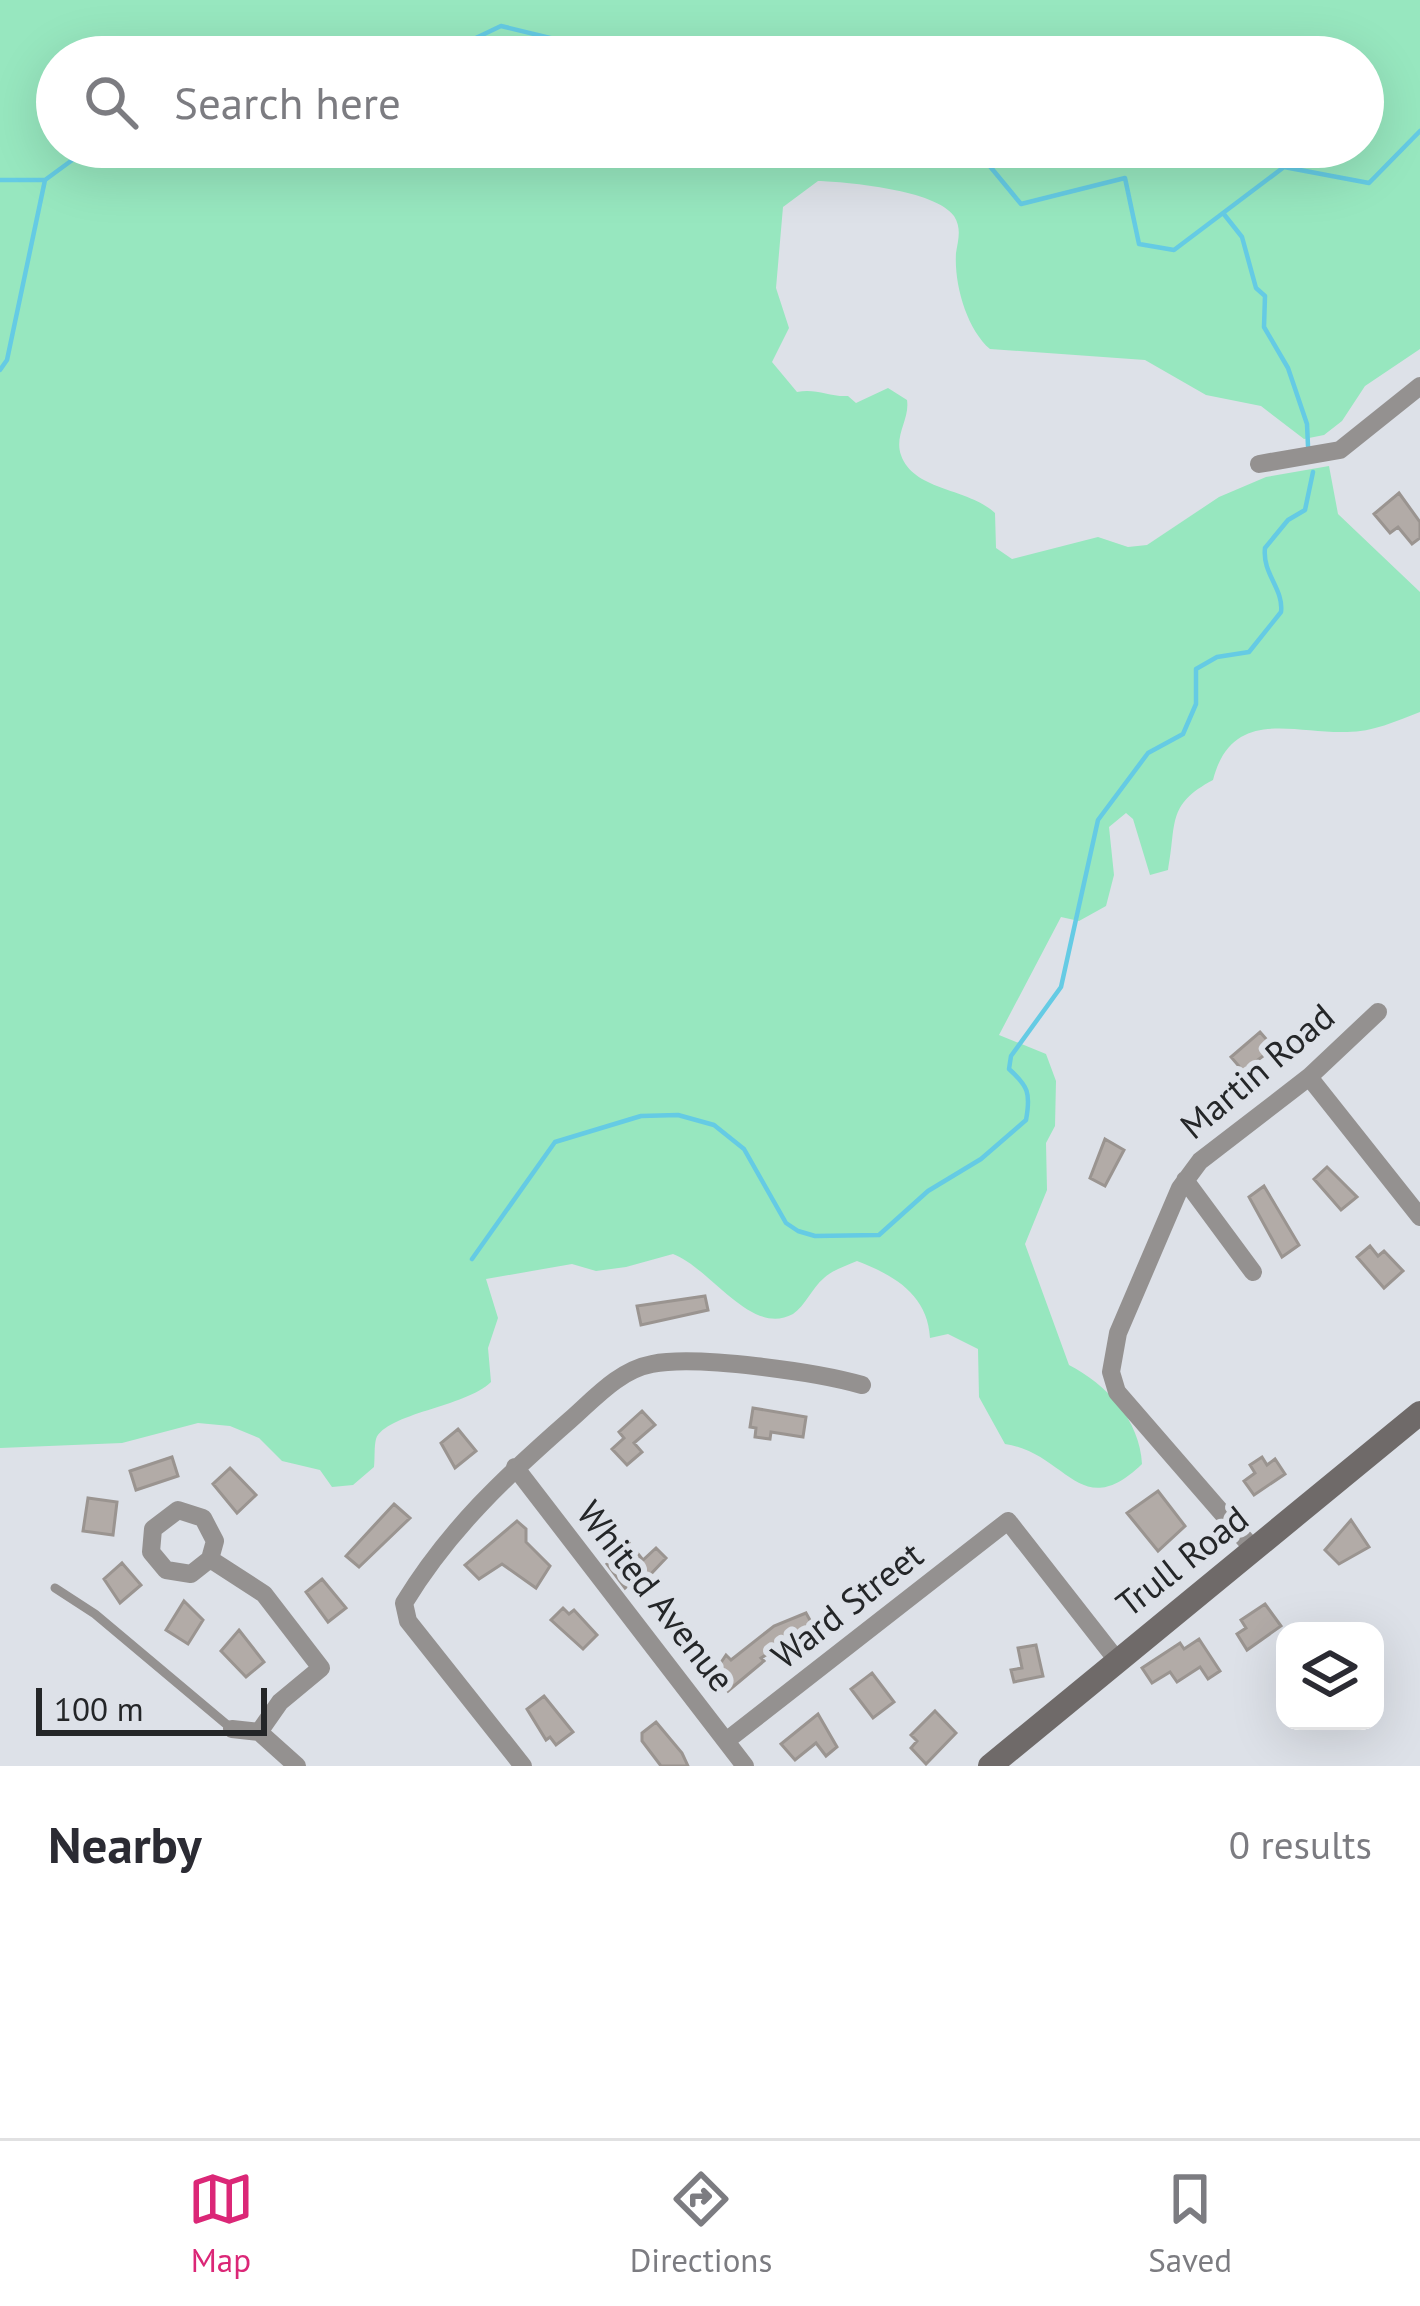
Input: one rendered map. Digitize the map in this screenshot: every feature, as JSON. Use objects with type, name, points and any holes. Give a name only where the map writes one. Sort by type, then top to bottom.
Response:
[{"type":"street","points":[[1259,464],[1340,450],[1420,386]]},
{"type":"street","name":"Martin Road","points":[[1255,1551],[1115,1384],[1111,1372],[1118,1333],[1185,1180],[1200,1161],[1309,1077],[1378,1012]]},
{"type":"street","points":[[1309,1077],[1420,1217]]},
{"type":"street","points":[[1185,1180],[1252,1272]]},
{"type":"street","points":[[523,1766],[416,1636],[404,1603],[449,1536],[515,1467],[612,1384],[654,1363],[711,1364],[862,1385]]},
{"type":"street","name":"Trull Road","points":[[990,1766],[1420,1413]]},
{"type":"street","name":"Whited Avenue","points":[[515,1467],[745,1766]]},
{"type":"street","name":"Ward Street","points":[[726,1741],[1008,1521],[1116,1658]]},
{"type":"street","points":[[210,1558],[264,1594],[321,1668],[280,1702],[260,1732]]},
{"type":"street","points":[[232,1729],[260,1732],[297,1766]]},
{"type":"lane","points":[[55,1588],[95,1614],[232,1729]]},
{"type":"green space","points":[[0,0],[1420,0],[1420,349],[1365,386],[1342,421],[1324,435],[1304,439],[1261,406],[1206,395],[1145,360],[990,349],[975,330],[960,292],[954,216],[929,200],[890,189],[818,181],[783,207],[776,288],[789,328],[772,362],[797,392],[848,396],[856,403],[888,388],[907,400],[899,448],[907,467],[929,483],[971,498],[995,513],[996,548],[1012,559],[1098,537],[1128,547],[1147,545],[1219,497],[1266,477],[1329,466],[1338,514],[1420,592],[1420,712],[1366,730],[1267,729],[1234,742],[1213,780],[1180,807],[1168,870],[1150,875],[1133,819],[1126,813],[1109,827],[1114,875],[1106,906],[1079,921],[1061,917],[999,1035],[1046,1054],[1056,1081],[1055,1126],[1046,1143],[1047,1190],[1025,1244],[1069,1365],[1119,1405],[1135,1433],[1142,1464],[1121,1481],[1088,1486],[1044,1459],[1005,1444],[979,1397],[978,1349],[948,1334],[930,1338],[916,1298],[871,1267],[857,1261],[831,1273],[797,1311],[777,1319],[747,1309],[673,1254],[626,1267],[596,1271],[572,1264],[486,1279],[498,1318],[488,1348],[491,1382],[464,1398],[383,1430],[376,1439],[374,1467],[353,1485],[332,1487],[320,1470],[282,1461],[259,1438],[230,1426],[198,1423],[122,1443],[0,1448]]},
{"type":"building","points":[[1399,493],[1420,522],[1420,538],[1412,544],[1398,527],[1390,533],[1374,514]]},
{"type":"building","points":[[1260,1032],[1274,1048],[1243,1071],[1231,1057]]},
{"type":"building","points":[[1105,1139],[1124,1150],[1105,1186],[1090,1178]]},
{"type":"building","points":[[1327,1167],[1357,1197],[1341,1210],[1314,1179]]},
{"type":"building","points":[[1264,1186],[1299,1245],[1282,1257],[1249,1197]]},
{"type":"building","points":[[1370,1246],[1378,1256],[1384,1251],[1403,1271],[1384,1288],[1357,1257]]},
{"type":"building","points":[[705,1296],[708,1310],[641,1325],[637,1306]]},
{"type":"building","points":[[753,1408],[806,1417],[803,1437],[771,1432],[770,1439],[755,1437],[756,1428],[750,1427]]},
{"type":"building","points":[[642,1411],[655,1425],[634,1443],[642,1452],[627,1465],[612,1449],[624,1438],[619,1432]]},
{"type":"building","points":[[458,1429],[476,1451],[455,1468],[441,1443]]},
{"type":"building","points":[[172,1457],[178,1476],[136,1490],[130,1471]]},
{"type":"building","points":[[1262,1457],[1267,1465],[1275,1459],[1285,1474],[1254,1495],[1244,1481],[1255,1473],[1250,1465]]},
{"type":"building","points":[[230,1468],[256,1495],[237,1513],[213,1484]]},
{"type":"building","points":[[1158,1491],[1185,1526],[1158,1551],[1127,1513]]},
{"type":"building","points":[[88,1498],[117,1502],[113,1535],[83,1531]]},
{"type":"building","points":[[394,1504],[410,1518],[359,1567],[346,1556]]},
{"type":"building","points":[[1351,1520],[1369,1547],[1339,1564],[1325,1550]]},
{"type":"building","points":[[517,1521],[526,1529],[526,1542],[550,1566],[536,1588],[502,1564],[479,1579],[465,1565]]},
{"type":"building","points":[[630,1544],[643,1560],[656,1548],[666,1558],[648,1577],[643,1572],[625,1588],[607,1564]]},
{"type":"building","points":[[122,1563],[141,1585],[120,1603],[104,1579]]},
{"type":"building","points":[[322,1579],[346,1608],[328,1622],[306,1592]]},
{"type":"building","points":[[184,1601],[203,1620],[188,1644],[166,1630]]},
{"type":"building","points":[[1265,1604],[1278,1622],[1276,1630],[1247,1650],[1237,1634],[1246,1628],[1241,1620]]},
{"type":"building","points":[[563,1608],[569,1614],[574,1610],[597,1635],[583,1649],[551,1620]]},
{"type":"building","points":[[806,1613],[821,1640],[804,1650],[796,1636],[761,1658],[764,1661],[728,1691],[714,1673],[726,1655],[731,1660],[774,1626]]},
{"type":"building","points":[[239,1630],[264,1662],[246,1677],[221,1651]]},
{"type":"building","points":[[1199,1639],[1220,1671],[1208,1679],[1200,1667],[1177,1682],[1170,1672],[1152,1683],[1142,1668],[1180,1643],[1184,1649]]},
{"type":"building","points":[[1036,1645],[1043,1676],[1014,1682],[1011,1670],[1022,1668],[1018,1648]]},
{"type":"building","points":[[872,1673],[894,1702],[873,1718],[851,1689]]},
{"type":"building","points":[[544,1696],[573,1732],[556,1745],[550,1737],[546,1740],[527,1709]]},
{"type":"building","points":[[935,1711],[956,1733],[926,1764],[911,1748],[917,1741],[911,1735]]},
{"type":"building","points":[[818,1714],[837,1747],[826,1756],[816,1743],[795,1760],[781,1744]]},
{"type":"building","points":[[656,1722],[688,1766],[661,1766],[642,1741],[642,1733]]},
{"type":"waterway","points":[[480,36],[501,26],[542,36]]},
{"type":"waterway","points":[[1384,168],[1420,131]]},
{"type":"waterway","points":[[0,370],[7,360],[45,180],[61,168]]},
{"type":"waterway","points":[[991,168],[1021,204],[1125,178],[1139,244],[1174,250],[1283,168]]},
{"type":"waterway","points":[[1289,168],[1369,183],[1384,168]]},
{"type":"waterway","points":[[0,180],[45,180]]},
{"type":"waterway","points":[[1223,213],[1242,237],[1256,288],[1265,296],[1264,327],[1288,368],[1307,424],[1308,446]]},
{"type":"waterway","points":[[472,1259],[555,1142],[641,1116],[678,1115],[714,1125],[744,1149],[786,1223],[815,1236],[879,1235],[928,1191],[981,1159],[1026,1120],[1026,1091],[1009,1069],[1011,1056],[1061,987],[1098,820],[1148,753],[1183,734],[1196,704],[1196,669],[1217,657],[1249,652],[1281,612],[1265,548],[1288,520],[1305,510],[1313,472]]}]
